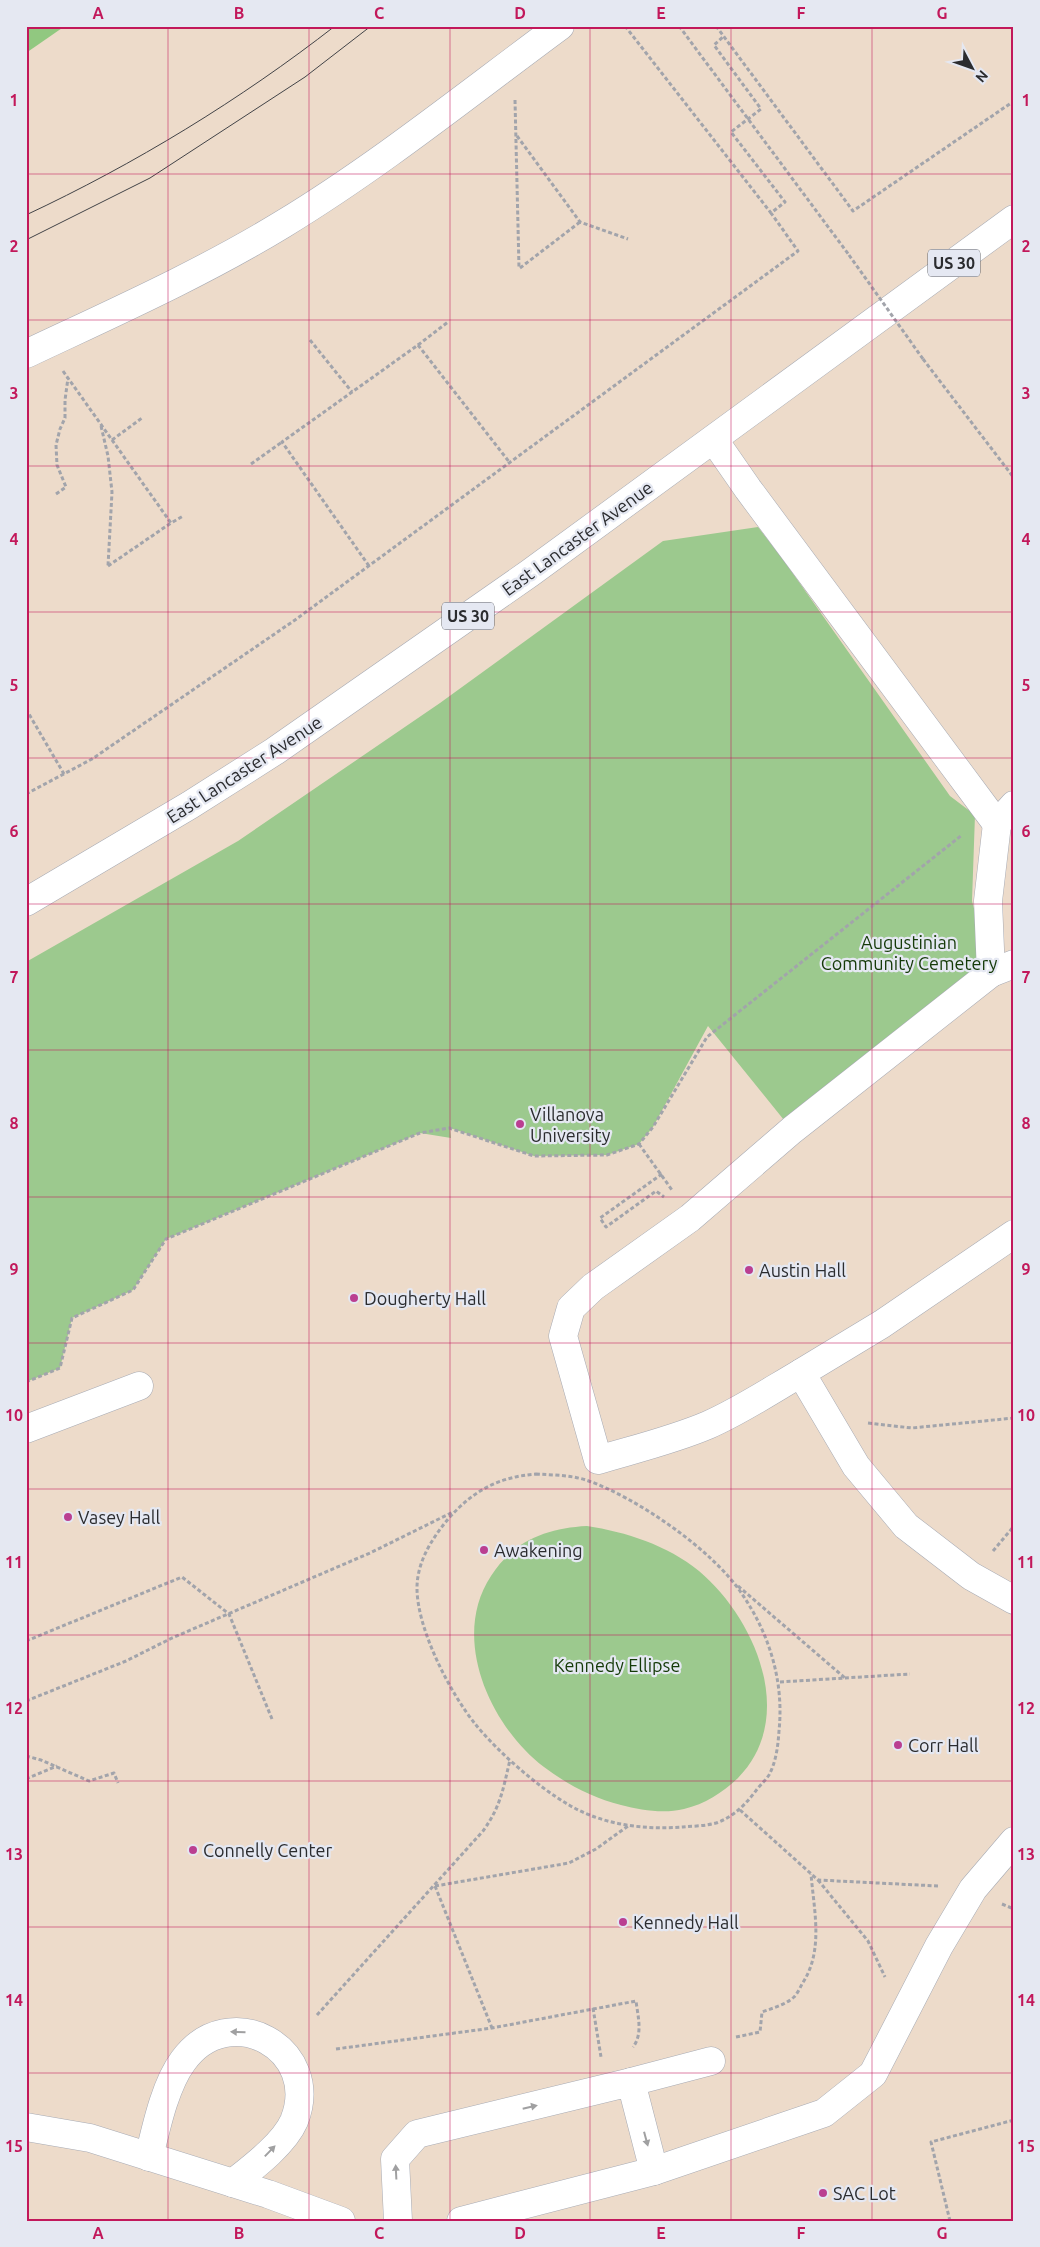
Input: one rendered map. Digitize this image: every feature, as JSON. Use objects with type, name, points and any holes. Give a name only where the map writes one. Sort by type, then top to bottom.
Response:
[{"type":"main road","points":[[26,354],[201,270],[283,224],[375,163],[560,26]]},
{"type":"main road","name":"East Lancaster Avenue","points":[[26,902],[182,810],[276,751],[530,573],[1014,219]]},
{"type":"main road","points":[[714,440],[748,490],[1006,815],[988,900],[1002,969],[792,1130],[690,1218],[593,1287],[571,1308],[563,1336],[598,1460],[676,1437],[708,1425],[739,1410],[882,1324],[1014,1234]]},
{"type":"main road","points":[[801,1373],[856,1466],[906,1526],[972,1576],[1014,1600]]},
{"type":"main road","points":[[26,1429],[139,1386]]},
{"type":"main road","points":[[461,2221],[654,2171],[824,2113],[873,2074],[938,1946],[973,1889],[1014,1841]]},
{"type":"main road","points":[[149,2157],[156,2126],[182,2061],[205,2040],[222,2033],[239,2031],[258,2035],[277,2046],[289,2060],[297,2078],[299,2096],[294,2121],[284,2136],[256,2165],[233,2183]]},
{"type":"main road","points":[[398,2221],[395,2159],[417,2134],[711,2061]]},
{"type":"main road","points":[[631,2082],[654,2171]]},
{"type":"main road","points":[[26,2127],[90,2138],[233,2183],[341,2221]]},
{"type":"path","points":[[26,794],[92,759],[295,620],[798,251],[771,213],[626,26]]},
{"type":"path","points":[[679,26],[849,255],[923,359],[1014,478]]},
{"type":"path","points":[[716,26],[853,211],[1014,101]]},
{"type":"path","points":[[724,36],[714,45],[761,109],[730,132],[785,202],[771,213]]},
{"type":"path","points":[[515,97],[519,268],[580,222]]},
{"type":"path","points":[[516,136],[580,222],[628,239]]},
{"type":"path","points":[[251,464],[448,322]]},
{"type":"path","points":[[310,340],[352,392]]},
{"type":"path","points":[[418,345],[510,463]]},
{"type":"path","points":[[62,368],[171,523]]},
{"type":"path","points":[[56,494],[66,487],[57,465],[56,445],[65,418],[68,378]]},
{"type":"path","points":[[112,440],[142,418]]},
{"type":"path","points":[[101,424],[108,456],[112,492],[108,566],[183,516]]},
{"type":"path","points":[[282,442],[369,566]]},
{"type":"path","points":[[26,709],[64,774]]},
{"type":"path","points":[[26,1382],[60,1368],[72,1318],[134,1290],[166,1239],[420,1133],[449,1128],[534,1156],[607,1155],[639,1144],[653,1126],[707,1037],[972,827],[1006,815]]},
{"type":"path","points":[[639,1144],[662,1174],[690,1218]]},
{"type":"path","points":[[662,1174],[600,1218],[606,1227],[656,1191],[690,1218]]},
{"type":"path","points":[[827,1418],[912,1428],[1014,1418]]},
{"type":"path","points":[[536,1474],[561,1475],[584,1480],[647,1509],[720,1567],[729,1578],[741,1592],[755,1615],[770,1648],[780,1682],[780,1722],[777,1749],[769,1774],[740,1810],[716,1823],[654,1829],[628,1826],[570,1806],[510,1759],[476,1725],[460,1701],[431,1648],[421,1618],[417,1587],[422,1560],[435,1534],[456,1510],[481,1490],[512,1476],[536,1474]]},
{"type":"path","points":[[26,1701],[126,1661],[172,1638],[370,1554],[456,1510]]},
{"type":"path","points":[[26,1641],[182,1577],[229,1614],[272,1720]]},
{"type":"path","points":[[729,1578],[845,1678]]},
{"type":"path","points":[[780,1682],[910,1674]]},
{"type":"path","points":[[26,1756],[57,1766],[89,1781],[114,1773],[118,1783]]},
{"type":"path","points":[[317,2015],[483,1831],[496,1813],[510,1759]]},
{"type":"path","points":[[26,1779],[57,1766]]},
{"type":"path","points":[[740,1810],[818,1880],[868,1941],[884,1974],[886,1983]]},
{"type":"path","points":[[434,1886],[569,1863],[596,1849],[628,1826]]},
{"type":"path","points":[[736,2037],[760,2032],[762,2012],[779,2006],[794,1997],[805,1980],[814,1960],[816,1937],[810,1873]]},
{"type":"path","points":[[818,1880],[973,1889],[1012,1910]]},
{"type":"path","points":[[434,1886],[492,2028]]},
{"type":"path","points":[[336,2048],[492,2028],[636,2001],[639,2028],[638,2040],[629,2053]]},
{"type":"path","points":[[593,2008],[602,2066]]},
{"type":"path","points":[[950,2221],[932,2142],[1014,2120]]},
{"type":"shaded area","name":"Villanova University","points":[[26,26],[1014,26],[1014,2221],[26,2221]]},
{"type":"green space","points":[[26,26],[65,26],[26,53]]},
{"type":"green space","name":"Augustinian Community Cemetery","points":[[758,527],[782,558],[950,796],[975,815],[972,901],[991,973],[792,1130],[708,1026],[653,1127],[639,1144],[607,1155],[534,1156],[450,1128],[451,1138],[420,1133],[166,1239],[133,1290],[72,1318],[60,1368],[26,1382],[26,962],[238,841],[440,703],[663,541]]},
{"type":"green space","name":"Kennedy Ellipse","points":[[587,1526],[646,1541],[687,1562],[719,1591],[737,1615],[752,1641],[762,1669],[767,1698],[765,1727],[756,1754],[738,1778],[719,1793],[699,1804],[676,1810],[644,1810],[591,1795],[562,1780],[525,1750],[507,1729],[493,1705],[482,1679],[476,1653],[474,1626],[479,1600],[491,1576],[500,1564],[520,1545],[545,1533]]},
{"type":"tram line","points":[[26,215],[107,174],[186,129],[262,80],[335,26]]},
{"type":"tram line","points":[[26,240],[150,178],[305,77],[371,26]]},
{"type":"place","name":"Villanova University","points":[[520,1124]]},
{"type":"place","name":"Austin Hall","points":[[749,1270]]},
{"type":"place","name":"Dougherty Hall","points":[[354,1298]]},
{"type":"place","name":"Vasey Hall","points":[[68,1517]]},
{"type":"place","name":"Awakening","points":[[484,1550]]},
{"type":"place","name":"Corr Hall","points":[[898,1745]]},
{"type":"place","name":"Connelly Center","points":[[193,1850]]},
{"type":"place","name":"Kennedy Hall","points":[[623,1922]]},
{"type":"place","name":"SAC Lot","points":[[823,2193]]}]
